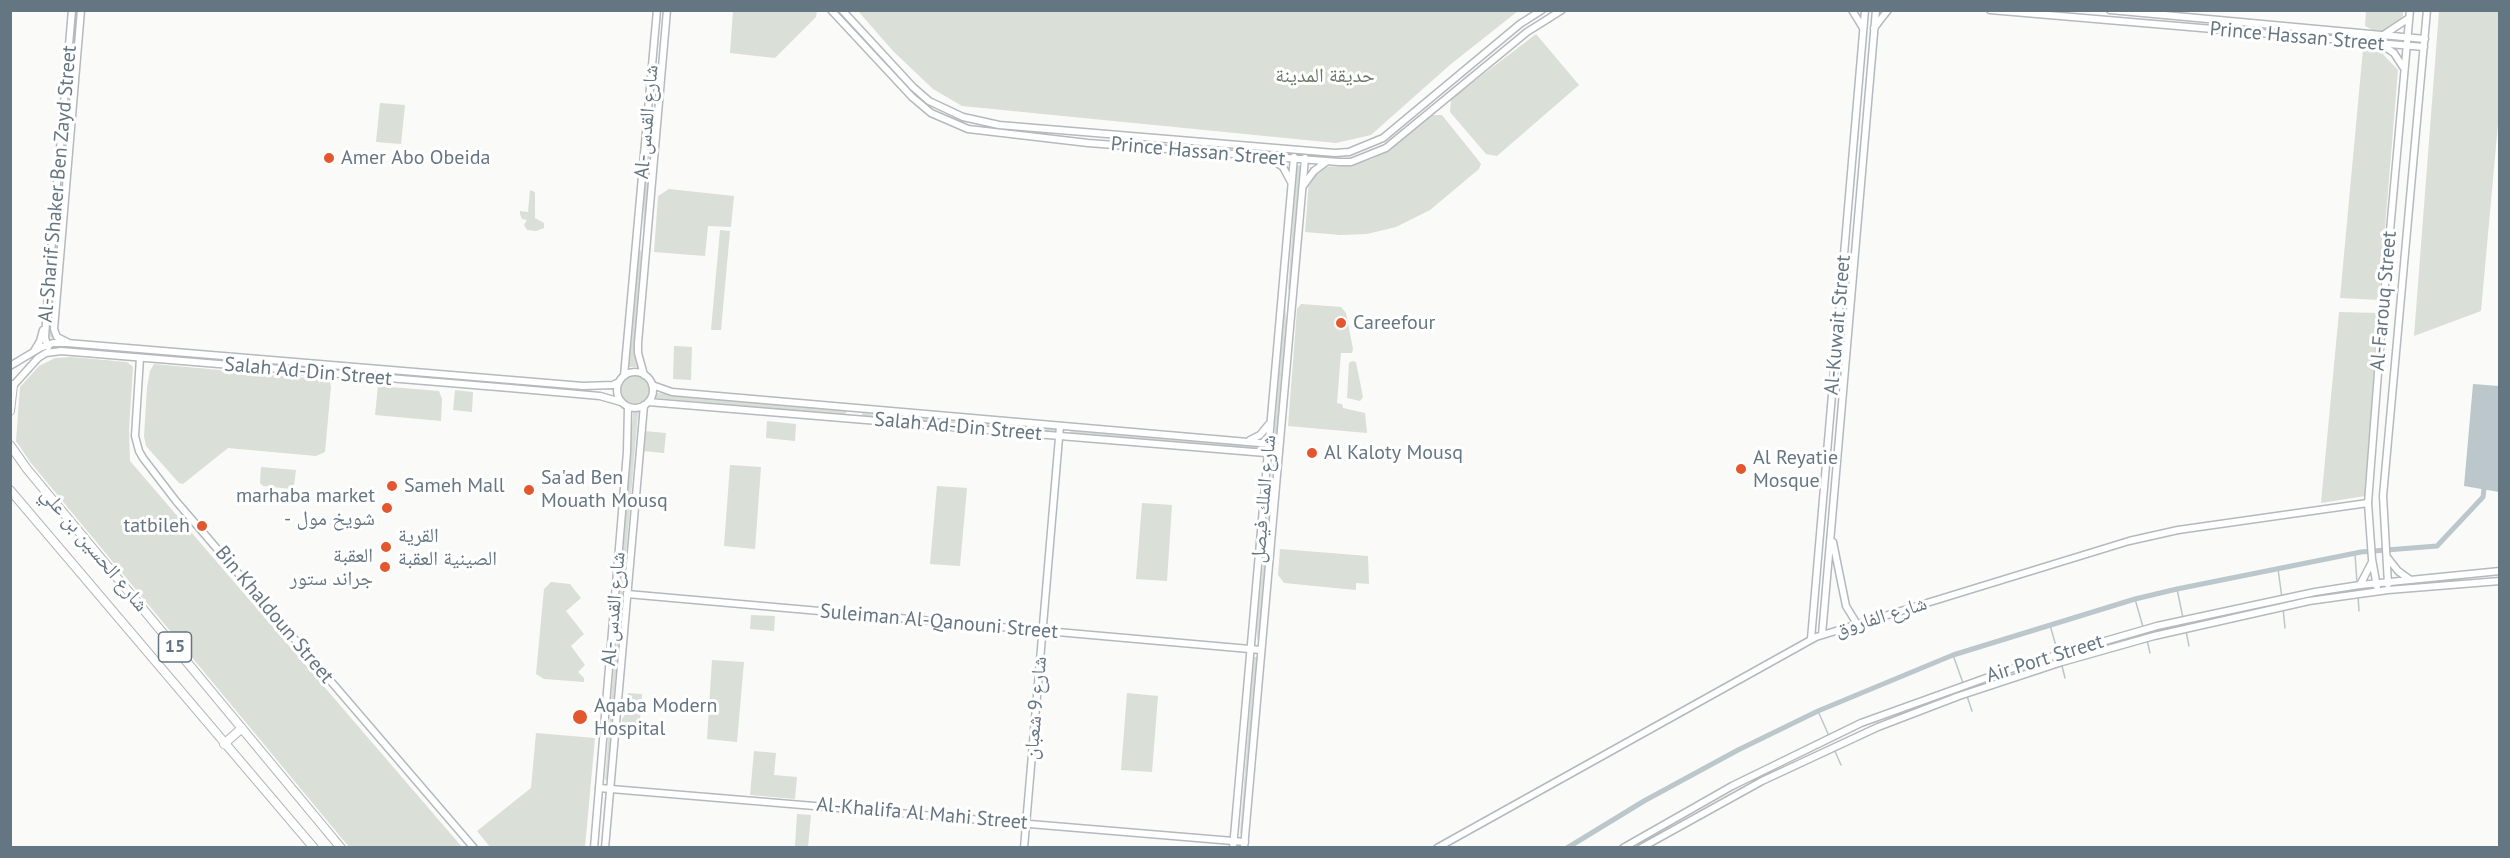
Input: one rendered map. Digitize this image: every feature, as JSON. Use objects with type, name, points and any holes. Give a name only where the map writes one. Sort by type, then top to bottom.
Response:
[{"type":"highway","points":[[10,411],[12,387]]},
{"type":"highway","name":"شارع الحسين بن علي","points":[[10,446],[341,848]]},
{"type":"highway","name":"شارع الحسين بن علي","points":[[10,490],[314,848]]},
{"type":"highway","points":[[224,744],[242,728]]},
{"type":"main road","name":"Al-Sharif Shaker Ben Zayd Street","points":[[56,351],[46,346],[47,306],[72,10]]},
{"type":"main road","name":"Al-Sharif Shaker Ben Zayd Street","points":[[67,343],[57,337],[54,329],[81,10]]},
{"type":"main road","name":"Al-شارع القدس","points":[[622,379],[637,248],[657,10]]},
{"type":"main road","name":"Al-شارع القدس","points":[[644,375],[638,354],[638,343],[667,10]]},
{"type":"main road","name":"Prince Hassan Street","points":[[831,10],[912,97],[931,113],[957,125],[983,132],[1070,141],[1326,162],[1351,162],[1386,148],[1527,32],[1562,10]]},
{"type":"main road","name":"Prince Hassan Street","points":[[842,10],[913,87],[929,101],[963,117],[999,125],[1305,151],[1349,152],[1376,142],[1534,13],[1542,10]]},
{"type":"main road","points":[[1852,10],[1863,28]]},
{"type":"main road","name":"Al-Kuwait Street","points":[[1811,639],[1865,10]]},
{"type":"main road","name":"Al-Kuwait Street","points":[[1822,635],[1876,10]]},
{"type":"main road","points":[[1874,28],[1888,10]]},
{"type":"main road","name":"Prince Hassan Street","points":[[1990,10],[2424,47]]},
{"type":"main road","name":"Prince Hassan Street","points":[[2110,10],[2425,39]]},
{"type":"main road","name":"Al-Farouq Street","points":[[2388,590],[2383,496],[2427,10]]},
{"type":"main road","points":[[2382,35],[2410,14]]},
{"type":"main road","name":"Al-Farouq Street","points":[[2378,592],[2368,503],[2410,14]]},
{"type":"main road","points":[[2379,44],[2394,53],[2404,70]]},
{"type":"main road","points":[[652,69],[662,69]]},
{"type":"main road","name":"شارع الملك فيصل","points":[[1234,844],[1294,150]]},
{"type":"main road","name":"شارع الملك فيصل","points":[[1244,845],[1305,151]]},
{"type":"main road","points":[[1267,157],[1282,167],[1291,183]]},
{"type":"main road","points":[[58,159],[68,160]]},
{"type":"main road","points":[[1302,186],[1314,171],[1326,162]]},
{"type":"main road","points":[[638,237],[647,238]]},
{"type":"main road","points":[[637,248],[646,249]]},
{"type":"main road","points":[[1843,263],[1854,263]]},
{"type":"main road","points":[[32,353],[40,341],[47,306]]},
{"type":"main road","name":"Salah Ad-Din Street","points":[[10,366],[46,346],[67,343],[593,387],[613,385],[622,379]]},
{"type":"main road","points":[[12,387],[34,361],[46,352],[56,351]]},
{"type":"main road","name":"Salah Ad-Din Street","points":[[56,351],[600,396],[621,402]]},
{"type":"main road","points":[[237,366],[238,357]]},
{"type":"main road","name":"Bin Khaldoun Street","points":[[140,358],[135,436],[143,458],[184,510],[474,848]]},
{"type":"main road","points":[[634,373],[644,375],[652,385],[652,394],[646,404],[639,408],[628,407],[621,402],[617,392],[622,379],[634,373]]},
{"type":"main road","points":[[522,389],[523,381]]},
{"type":"main road","name":"Salah Ad-Din Street","points":[[652,385],[672,393],[1279,445]]},
{"type":"main road","name":"Al-شارع القدس","points":[[604,848],[646,404]]},
{"type":"main road","name":"Salah Ad-Din Street","points":[[646,404],[1278,454]]},
{"type":"main road","name":"Al-شارع القدس","points":[[594,848],[627,452],[628,407]]},
{"type":"main road","points":[[1248,442],[1265,430],[1271,417]]},
{"type":"main road","name":"شارع 9 شعبان","points":[[1024,848],[1060,426]]},
{"type":"main road","name":"شارع الفاروق","points":[[1437,848],[1811,639],[2129,541],[2178,530],[2368,503]]},
{"type":"main road","points":[[1831,529],[1834,556],[1846,606],[1857,624]]},
{"type":"main road","points":[[2386,554],[2398,571],[2409,579]]},
{"type":"main road","points":[[2360,585],[2373,559]]},
{"type":"main road","name":"Air Port Street","points":[[1623,848],[1676,816],[1803,750],[1861,723],[1957,687],[2062,652],[2157,626],[2315,592],[2409,579],[2499,571]]},
{"type":"main road","name":"Air Port Street","points":[[1641,848],[1715,805],[1782,771],[1910,714],[2093,652],[2154,636],[2309,602],[2388,590],[2499,581]]},
{"type":"main road","name":"Suleiman Al-Qanouni Street","points":[[627,594],[1261,650]]},
{"type":"main road","name":"Al-Khalifa Al Mahi Street","points":[[598,788],[1026,823],[1244,845]]},
{"type":"green space","points":[[817,10],[816,17],[775,58],[730,53],[733,11]]},
{"type":"green space","name":"حديقة المدينة","points":[[858,11],[1518,11],[1451,64],[1371,135],[1336,143],[962,106],[933,89],[893,51]]},
{"type":"green space","points":[[2366,11],[2403,11],[2403,16],[2382,35],[2365,26]]},
{"type":"green space","points":[[2439,11],[2499,11],[2499,113],[2481,311],[2414,336]]},
{"type":"green space","points":[[1536,34],[1579,85],[1497,156],[1486,154],[1450,112],[1451,99]]},
{"type":"green space","points":[[2363,49],[2379,50],[2398,70],[2379,300],[2340,298]]},
{"type":"green space","points":[[655,76],[653,107],[655,110],[643,237],[644,191]]},
{"type":"green space","points":[[380,103],[405,105],[401,144],[376,142]]},
{"type":"green space","points":[[1431,115],[1442,115],[1481,164],[1479,169],[1430,210],[1396,227],[1367,234],[1340,235],[1305,232],[1310,167],[1350,166],[1372,159],[1392,148]]},
{"type":"green space","points":[[1297,165],[1300,166],[1290,289],[1288,289]]},
{"type":"green space","points":[[60,168],[62,168],[52,330],[58,339],[48,337]]},
{"type":"green space","points":[[669,189],[734,196],[731,227],[708,226],[705,256],[654,252],[658,196]]},
{"type":"green space","points":[[530,190],[535,192],[535,218],[544,223],[544,228],[536,231],[527,230],[524,225],[527,220],[522,219],[520,214],[520,211],[528,212]]},
{"type":"green space","points":[[720,230],[730,231],[721,330],[711,330]]},
{"type":"green space","points":[[639,250],[641,251],[641,274],[635,348],[638,367],[629,367]]},
{"type":"green space","points":[[1285,301],[1287,335],[1276,440],[1274,435]]},
{"type":"green space","points":[[1301,304],[1341,307],[1346,313],[1353,349],[1352,353],[1341,353],[1337,403],[1342,404],[1343,408],[1365,413],[1367,433],[1288,426],[1297,309]]},
{"type":"green space","points":[[2339,312],[2378,313],[2365,496],[2321,503]]},
{"type":"green space","points":[[60,346],[228,359],[225,361],[60,348]]},
{"type":"green space","points":[[674,346],[692,347],[691,380],[673,379]]},
{"type":"green space","points":[[71,357],[127,362],[133,367],[129,430],[130,461],[462,847],[349,847],[31,463],[16,441],[20,387],[39,366],[55,358]]},
{"type":"green space","points":[[240,362],[269,364],[273,362],[511,384],[240,365]]},
{"type":"green space","points":[[1356,362],[1363,397],[1360,401],[1347,398],[1349,363]]},
{"type":"green space","points":[[154,364],[329,380],[331,386],[325,452],[316,456],[228,448],[183,484],[179,483],[146,446],[144,436],[147,387]]},
{"type":"green space","points":[[635,375],[646,379],[650,390],[646,401],[635,405],[624,401],[620,390],[624,379]]},
{"type":"green space","points":[[378,386],[439,391],[442,399],[441,421],[375,415]]},
{"type":"green space","points":[[455,390],[473,392],[472,412],[453,410]]},
{"type":"green space","points":[[656,393],[847,412],[844,415],[656,398]]},
{"type":"green space","points":[[633,413],[638,413],[607,779],[605,780]]},
{"type":"green space","points":[[862,413],[1056,428],[1055,433],[862,417]]},
{"type":"green space","points":[[767,421],[796,424],[795,441],[766,438]]},
{"type":"green space","points":[[644,431],[666,433],[664,453],[643,451]]},
{"type":"green space","points":[[1071,431],[1259,447],[1263,450],[1071,435],[1069,433]]},
{"type":"green space","points":[[1273,460],[1261,630],[1257,641],[1257,625]]},
{"type":"green space","points":[[730,465],[761,467],[755,549],[724,546]]},
{"type":"green space","points":[[261,467],[296,470],[294,485],[291,489],[263,486],[260,483]]},
{"type":"green space","points":[[937,486],[967,488],[960,566],[930,564]]},
{"type":"green space","points":[[1142,503],[1172,505],[1167,581],[1136,579]]},
{"type":"green space","points":[[1280,549],[1368,556],[1369,584],[1356,583],[1356,590],[1284,583],[1278,575]]},
{"type":"green space","points":[[551,582],[570,584],[581,598],[566,611],[584,634],[571,646],[585,665],[578,672],[584,678],[584,682],[544,679],[536,674],[544,589]]},
{"type":"green space","points":[[751,615],[775,616],[774,631],[750,629]]},
{"type":"green space","points":[[1254,657],[1257,657],[1241,834],[1240,833]]},
{"type":"green space","points":[[712,660],[744,662],[737,742],[707,739]]},
{"type":"green space","points":[[628,693],[642,694],[639,734],[620,733],[622,719],[626,713]]},
{"type":"green space","points":[[1127,693],[1158,696],[1152,772],[1121,770]]},
{"type":"green space","points":[[536,733],[595,738],[585,847],[490,847],[477,831],[531,788]]},
{"type":"green space","points":[[754,751],[776,753],[774,775],[797,777],[795,799],[750,795]]},
{"type":"green space","points":[[797,814],[811,815],[808,847],[795,846]]},
{"type":"shaded area","points":[[2473,384],[2499,386],[2499,492],[2464,486]]},
{"type":"waterway","points":[[1567,848],[1644,801],[1738,750],[1818,711],[1953,655],[2135,599],[2177,589],[2361,552],[2437,546],[2483,497],[2484,489]]},
{"type":"waterway","points":[[2355,554],[2357,583]]},
{"type":"waterway","points":[[2278,569],[2282,598]]},
{"type":"waterway","points":[[2177,589],[2183,618]]},
{"type":"waterway","points":[[2358,596],[2359,611]]},
{"type":"waterway","points":[[2135,599],[2143,627]]},
{"type":"waterway","points":[[2283,608],[2285,628]]},
{"type":"waterway","points":[[2050,625],[2058,653]]},
{"type":"waterway","points":[[2186,631],[2189,646]]},
{"type":"waterway","points":[[2147,640],[2150,653]]},
{"type":"waterway","points":[[1953,655],[1963,683]]},
{"type":"waterway","points":[[2062,666],[2065,678]]},
{"type":"waterway","points":[[1967,696],[1972,711]]},
{"type":"waterway","points":[[1818,711],[1829,736]]},
{"type":"waterway","points":[[1834,749],[1841,765]]},
{"type":"place","name":"Amer Abo Obeida","points":[[329,158]]},
{"type":"place","name":"Careefour","points":[[1341,323]]},
{"type":"place","name":"Al Kaloty Mousq","points":[[1312,453]]},
{"type":"place","name":"Al Reyatie Mosque","points":[[1741,469]]},
{"type":"place","name":"Sameh Mall","points":[[392,486]]},
{"type":"place","name":"Sa'ad Ben Mouath Mousq","points":[[529,490]]},
{"type":"place","name":"marhaba market - شويخ مول","points":[[387,508]]},
{"type":"place","name":"tatbileh","points":[[202,526]]},
{"type":"place","name":"القرية الصينية العقبة","points":[[386,547]]},
{"type":"place","name":"العقبة جراند ستور","points":[[385,567]]},
{"type":"place","name":"Aqaba Modern Hospital","points":[[580,717]]}]
